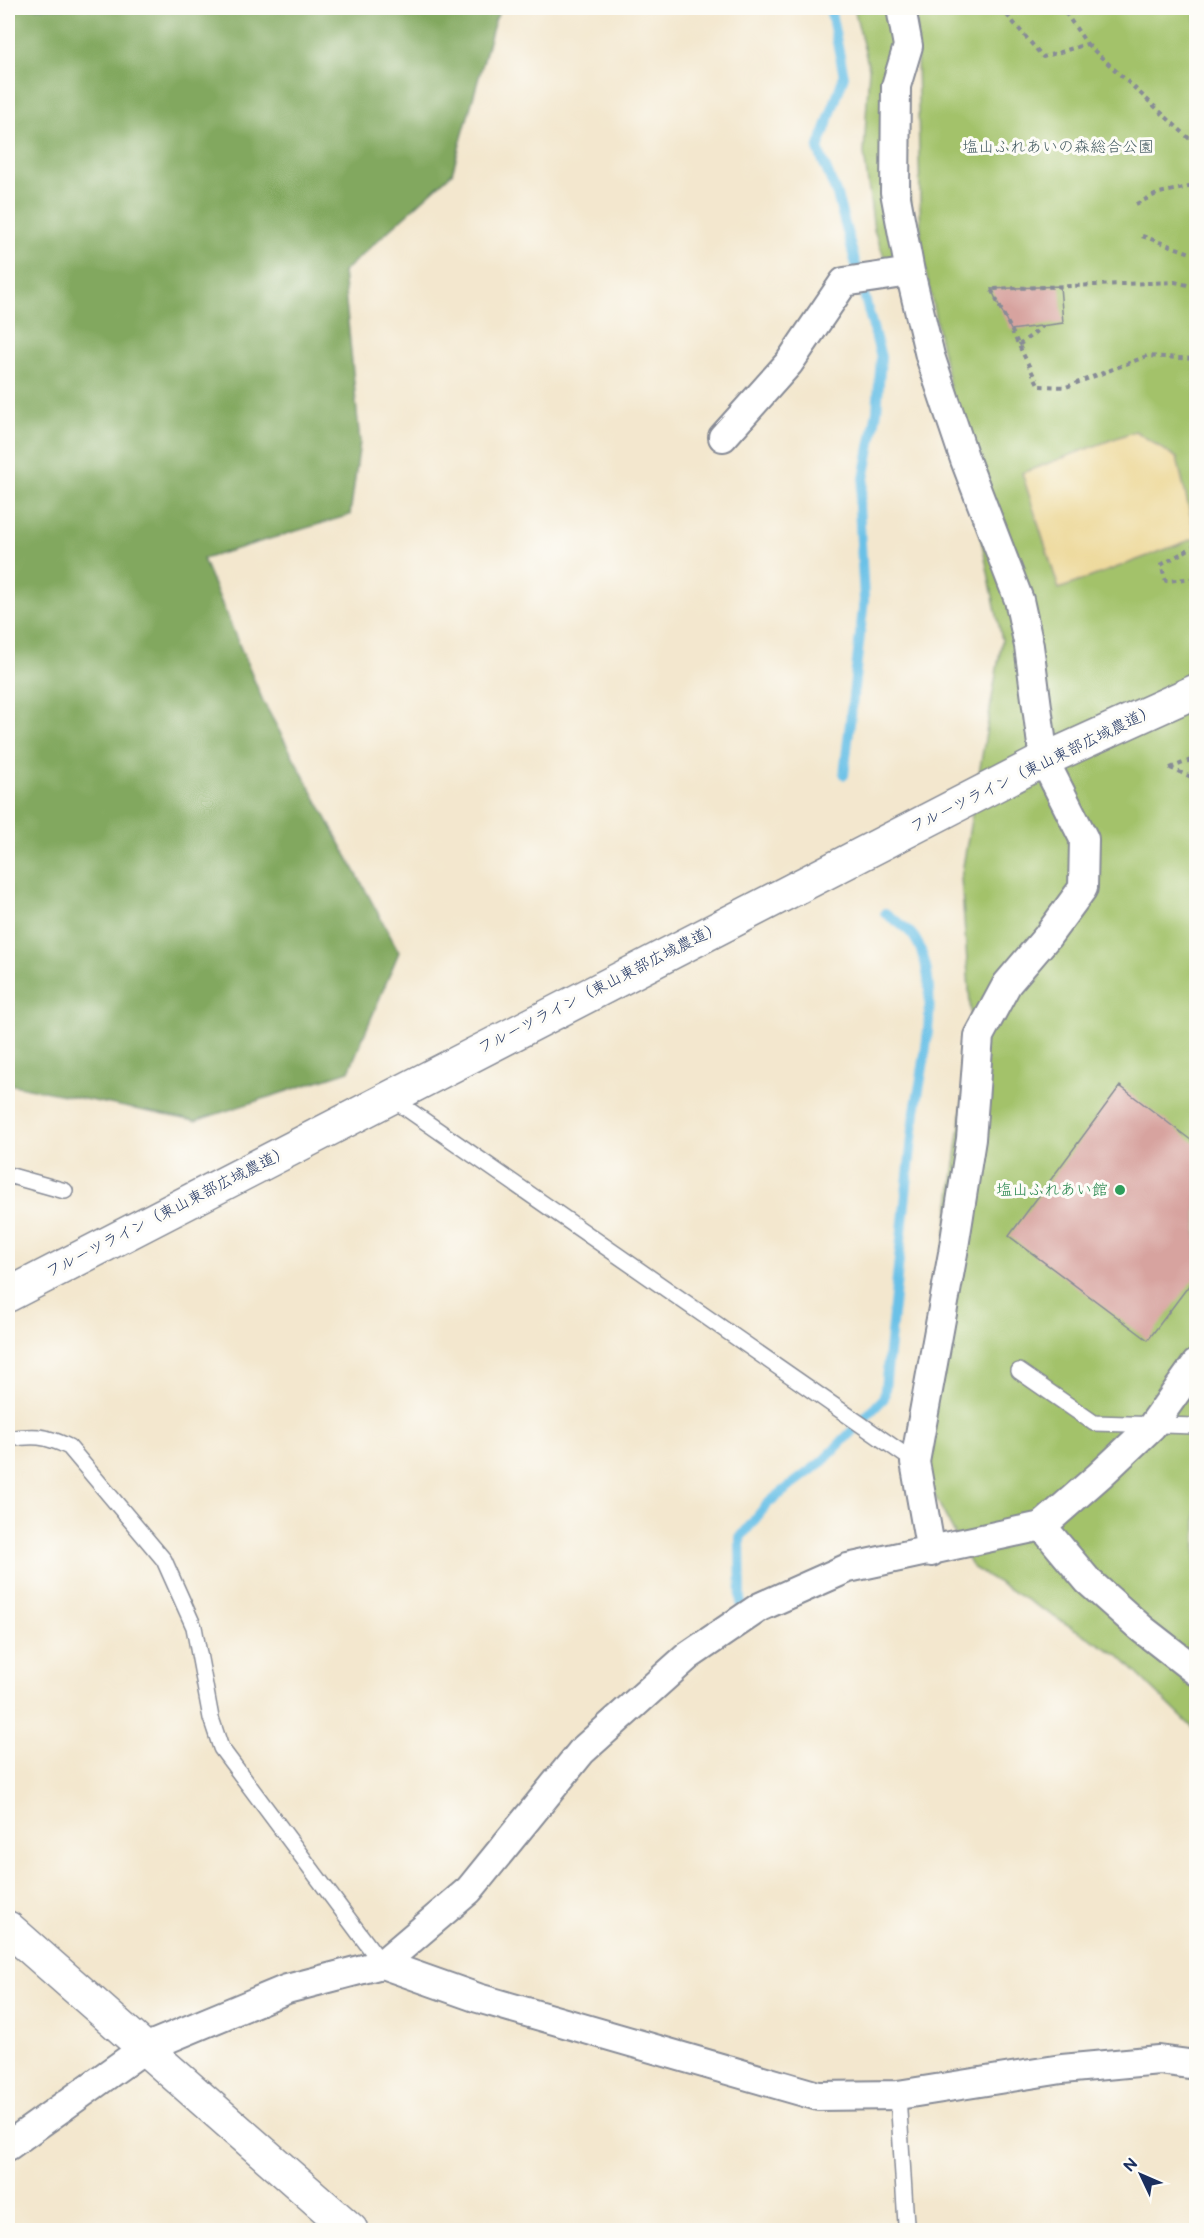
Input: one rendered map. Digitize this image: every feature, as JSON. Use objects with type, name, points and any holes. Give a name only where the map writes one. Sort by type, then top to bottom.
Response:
[{"type":"street","points":[[902,8],[908,46]]},
{"type":"street","points":[[908,8],[908,46],[896,86],[895,192],[899,273],[965,460],[1019,600],[1029,646],[1044,760],[1084,839],[1083,888],[1047,937],[1007,984],[979,1036],[971,1138],[953,1253],[907,1457],[931,1551]]},
{"type":"street","points":[[723,437],[789,363],[844,282],[899,273]]},
{"type":"street","name":"フルーツライン（東山東部広域農道）","points":[[8,1295],[1044,760],[1197,690]]},
{"type":"street","points":[[8,2146],[145,2048],[286,1989],[382,1964],[469,1890],[582,1751],[688,1656],[759,1607],[848,1568],[1042,1526],[1152,1426],[1197,1364]]},
{"type":"street","points":[[1042,1526],[1088,1581],[1142,1629],[1197,1671]]},
{"type":"street","points":[[8,1928],[351,2230]]},
{"type":"street","points":[[382,1964],[478,1998],[818,2096],[898,2095],[1062,2069],[1159,2061],[1197,2065]]},
{"type":"lane","points":[[390,1097],[907,1457]]},
{"type":"lane","points":[[8,1175],[65,1191]]},
{"type":"lane","points":[[1019,1371],[1094,1423],[1197,1426]]},
{"type":"lane","points":[[8,1439],[34,1435],[53,1439],[69,1447],[164,1560],[194,1627],[211,1718],[221,1748],[382,1964]]},
{"type":"lane","points":[[898,2095],[908,2230]]},
{"type":"path","points":[[1001,8],[1043,57],[1087,44]]},
{"type":"path","points":[[1062,8],[1087,44],[1197,148]]},
{"type":"path","points":[[1136,204],[1159,194],[1197,183]]},
{"type":"path","points":[[1142,236],[1197,255]]},
{"type":"path","points":[[1197,346],[1192,321],[1196,285],[1175,282],[991,289],[1039,386],[1066,387],[1147,356],[1197,359]]},
{"type":"path","points":[[1019,345],[1043,326]]},
{"type":"path","points":[[1197,465],[1192,473],[1197,486]]},
{"type":"path","points":[[1197,545],[1161,565],[1166,581],[1197,578]]},
{"type":"path","points":[[1197,758],[1170,768],[1197,779]]},
{"type":"green space","points":[[8,8],[502,8],[495,20],[452,173],[343,272],[360,442],[350,515],[203,559],[263,701],[399,952],[349,1071],[195,1121],[8,1084]]},
{"type":"green space","points":[[854,8],[893,8],[916,269],[889,270],[874,230],[864,153],[869,68]]},
{"type":"green space","name":"塩山ふれあいの森総合公園","points":[[916,8],[1196,8],[1196,1731],[1118,1655],[972,1567],[917,1462],[972,1031],[961,878],[1002,640],[921,248]]},
{"type":"sand","points":[[1135,431],[1177,458],[1196,538],[1059,589],[1022,473]]},
{"type":"building","points":[[1060,286],[1063,323],[1011,330],[991,289]]},
{"type":"building","name":"塩山ふれあい館","points":[[1120,1086],[1196,1144],[1196,1276],[1148,1340],[1009,1236]]},
{"type":"waterway","points":[[830,8],[844,76],[818,149],[837,195],[881,357],[877,411],[859,505],[864,600],[844,775]]},
{"type":"waterway","points":[[741,1605],[740,1538],[768,1503],[823,1461],[884,1398],[915,1111],[929,1022],[928,976],[923,955],[914,937],[905,927],[885,913]]},
{"type":"place","name":"塩山ふれあい館","points":[[1120,1190]]}]
